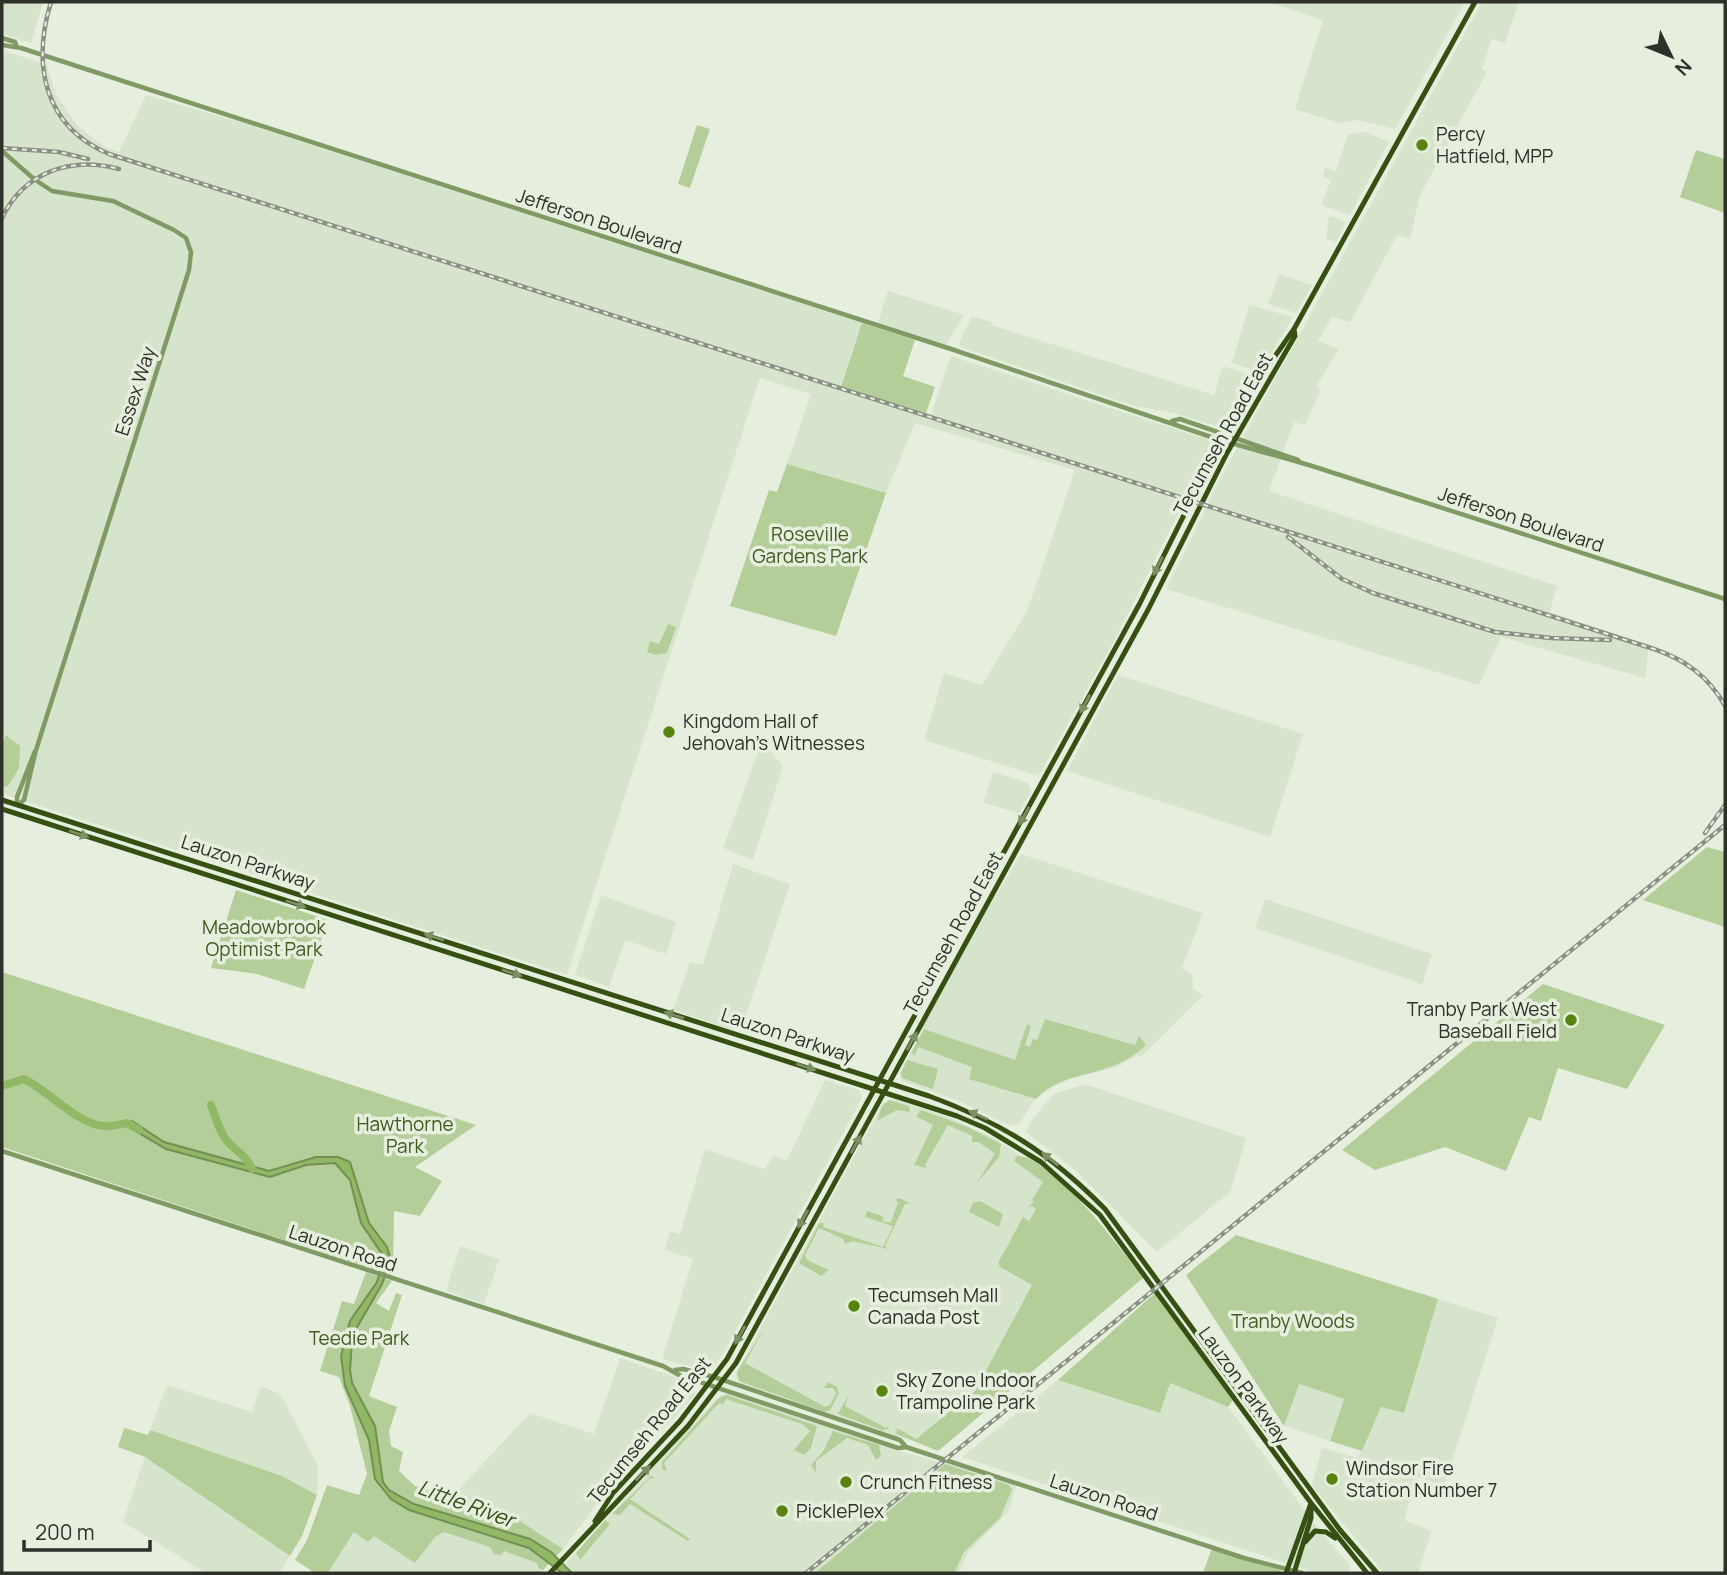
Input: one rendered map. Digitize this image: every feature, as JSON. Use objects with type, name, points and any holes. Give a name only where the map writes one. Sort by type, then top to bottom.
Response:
[{"type":"main road","name":"Tecumseh Road East","points":[[595,1521],[612,1493],[714,1377],[1129,622],[1224,441],[1255,385],[1294,329],[1475,2]]},
{"type":"main road","name":"Tecumseh Road East","points":[[550,1573],[595,1521],[688,1426],[724,1381],[1149,608],[1233,443],[1295,336],[1294,329]]},
{"type":"main road","name":"Lauzon Parkway","points":[[2,800],[889,1083],[981,1116],[1016,1134],[1075,1178],[1123,1233],[1360,1557],[1377,1573]]},
{"type":"main road","name":"Lauzon Parkway","points":[[2,809],[978,1124],[1023,1150],[1069,1184],[1118,1236],[1339,1541],[1367,1573]]},
{"type":"main road","points":[[1286,1572],[1311,1503],[1317,1499]]},
{"type":"main road","points":[[1294,1573],[1311,1518],[1311,1503]]},
{"type":"main road","points":[[1303,1544],[1315,1531],[1321,1531],[1339,1541]]},
{"type":"street","name":"Jefferson Boulevard","points":[[2,38],[15,42],[18,47]]},
{"type":"street","name":"Jefferson Boulevard","points":[[2,46],[18,47],[1172,421],[1224,441],[1309,465],[1725,599]]},
{"type":"street","name":"Essex Way","points":[[2,151],[41,185],[52,191],[113,201],[174,230],[186,238],[191,253],[189,270],[36,750],[24,800],[18,806]]},
{"type":"street","name":"Jefferson Boulevard","points":[[1172,421],[1180,419],[1228,434],[1309,465]]},
{"type":"street","name":"Lauzon Road","points":[[2,1151],[675,1370],[683,1368],[714,1377],[900,1440],[906,1447]]},
{"type":"street","name":"Lauzon Road","points":[[675,1370],[679,1375],[898,1448],[906,1447],[1286,1572],[1303,1573]]},
{"type":"shaded area","points":[[2,2],[43,2],[31,43],[2,34]]},
{"type":"shaded area","points":[[1267,2],[1465,2],[1395,129],[1358,120],[1339,123],[1295,109],[1323,20]]},
{"type":"shaded area","points":[[1482,2],[1519,2],[1505,43],[1492,39],[1482,69],[1487,72],[1420,195],[1410,239],[1397,235],[1350,322],[1332,317],[1318,341],[1339,349],[1317,385],[1320,392],[1305,425],[1294,422],[1269,491],[1557,586],[1550,612],[1649,645],[1645,678],[1501,637],[1479,685],[1166,589],[1221,477]]},
{"type":"shaded area","points":[[2,50],[47,65],[56,95],[78,126],[105,147],[119,152],[146,95],[257,127],[862,323],[842,387],[931,415],[951,356],[1209,440],[1213,451],[1188,494],[1113,643],[1041,772],[1035,775],[924,740],[944,673],[982,685],[1027,611],[1075,470],[915,423],[886,493],[787,464],[811,394],[760,378],[567,975],[2,794]]},
{"type":"shaded area","points":[[1364,132],[1389,142],[1350,215],[1321,205],[1331,180],[1323,177],[1325,168],[1336,171],[1348,134]]},
{"type":"shaded area","points":[[1329,216],[1346,222],[1336,242],[1326,239]]},
{"type":"shaded area","points":[[1279,274],[1312,285],[1296,313],[1268,304]]},
{"type":"shaded area","points":[[888,291],[964,315],[946,345],[878,323]]},
{"type":"shaded area","points":[[1249,305],[1293,317],[1260,372],[1232,363]]},
{"type":"shaded area","points":[[972,316],[992,322],[991,325],[1214,395],[1223,366],[1256,377],[1228,424],[1222,428],[1174,413],[1134,406],[960,347],[959,343]]},
{"type":"shaded area","points":[[1118,675],[1303,734],[1270,837],[1067,771]]},
{"type":"shaded area","points":[[762,741],[783,766],[753,860],[723,848]]},
{"type":"shaded area","points":[[993,772],[1028,783],[1031,791],[1019,813],[983,803]]},
{"type":"shaded area","points":[[1021,854],[1203,913],[1182,968],[1192,974],[1193,988],[1203,995],[1141,1057],[1137,1055],[1120,1066],[1071,1079],[1049,1089],[1033,1102],[1020,1123],[1010,1126],[961,1102],[902,1081],[900,1073],[923,1029],[917,1027]]},
{"type":"shaded area","points":[[733,864],[790,884],[742,1027],[733,1030],[673,1010],[690,962],[703,965]]},
{"type":"shaded area","points":[[601,895],[676,922],[666,954],[625,940],[609,987],[575,975]]},
{"type":"shaded area","points":[[1265,899],[1432,954],[1422,984],[1255,928]]},
{"type":"shaded area","points":[[825,1080],[859,1090],[862,1097],[729,1343],[714,1367],[708,1371],[662,1359],[693,1259],[665,1250],[670,1231],[680,1234],[705,1149],[765,1169],[773,1156],[787,1160]]},
{"type":"shaded area","points":[[1085,1084],[1246,1138],[1231,1191],[1157,1252],[1076,1171],[1026,1132],[1033,1118],[1054,1094]]},
{"type":"shaded area","points":[[894,1099],[948,1117],[996,1139],[1020,1155],[1015,1162],[1043,1182],[1032,1206],[1037,1209],[1029,1221],[1023,1218],[998,1263],[1000,1267],[1032,1285],[975,1391],[916,1439],[898,1429],[896,1434],[900,1438],[740,1383],[735,1375],[883,1103]]},
{"type":"shaded area","points":[[132,1121],[164,1142],[269,1171],[316,1157],[338,1157],[350,1162],[369,1223],[387,1247],[391,1261],[382,1284],[356,1329],[350,1370],[352,1383],[375,1426],[383,1482],[389,1490],[414,1504],[530,1539],[551,1552],[572,1573],[562,1573],[529,1548],[409,1510],[391,1499],[375,1479],[369,1440],[345,1386],[341,1356],[350,1321],[377,1282],[384,1257],[361,1223],[350,1180],[335,1163],[306,1165],[270,1177],[166,1149],[129,1127]]},
{"type":"shaded area","points":[[460,1246],[499,1259],[484,1304],[446,1291]]},
{"type":"shaded area","points":[[1438,1299],[1498,1318],[1444,1486],[1417,1477],[1404,1520],[1432,1531],[1418,1573],[1384,1573],[1312,1486],[1322,1448],[1358,1458],[1381,1407],[1404,1412]]},
{"type":"shaded area","points":[[620,1358],[694,1384],[695,1395],[612,1484],[563,1549],[517,1519],[451,1498],[530,1413],[594,1434]]},
{"type":"shaded area","points":[[1058,1380],[1159,1413],[1169,1383],[1228,1407],[1323,1535],[1350,1565],[1349,1573],[1316,1573],[962,1457]]},
{"type":"shaded area","points":[[1298,1384],[1344,1399],[1330,1441],[1284,1426]]},
{"type":"shaded area","points":[[167,1385],[252,1412],[261,1386],[277,1393],[284,1400],[318,1466],[317,1495],[282,1476],[150,1430]]},
{"type":"shaded area","points":[[727,1393],[896,1450],[945,1464],[948,1461],[1017,1483],[1008,1512],[969,1551],[958,1573],[572,1573],[566,1563],[717,1398]]},
{"type":"shaded area","points":[[145,1457],[290,1556],[279,1573],[206,1573],[123,1522]]},
{"type":"shaded area","points":[[365,1506],[535,1561],[546,1567],[541,1573],[325,1573]]},
{"type":"green space","points":[[697,125],[710,129],[690,188],[678,184]]},
{"type":"green space","points":[[1696,150],[1725,159],[1725,213],[1680,197]]},
{"type":"green space","points":[[862,323],[915,340],[903,376],[935,387],[926,413],[841,387]]},
{"type":"green space","name":"Roseville Gardens Park","points":[[787,464],[886,493],[836,636],[730,606],[769,490],[777,492]]},
{"type":"green space","points":[[668,624],[676,627],[667,653],[656,655],[647,652],[650,641],[659,644]]},
{"type":"green space","points":[[6,735],[20,746],[19,768],[8,786],[2,787],[2,746]]},
{"type":"green space","points":[[1707,847],[1725,852],[1725,927],[1643,900]]},
{"type":"green space","name":"Meadowbrook Optimist Park","points":[[236,890],[328,920],[304,989],[257,974],[211,968]]},
{"type":"green space","name":"Hawthorne Park","points":[[2,972],[476,1125],[415,1167],[442,1181],[420,1216],[394,1211],[393,1276],[2,1147]]},
{"type":"green space","points":[[1543,984],[1665,1025],[1627,1089],[1558,1068],[1541,1121],[1529,1117],[1506,1171],[1445,1147],[1375,1170],[1342,1150]]},
{"type":"green space","points":[[1045,1019],[1135,1045],[1139,1036],[1146,1045],[1117,1064],[1060,1082],[1036,1099],[969,1079],[972,1067],[918,1047],[915,1055],[911,1053],[924,1029],[1015,1060],[1027,1024],[1031,1026],[1025,1045],[1030,1047],[1033,1039],[1037,1040]]},
{"type":"green space","points":[[907,1060],[938,1069],[933,1089],[902,1078],[901,1073]]},
{"type":"green space","points":[[889,1100],[909,1106],[910,1112],[897,1110],[877,1121],[882,1106]]},
{"type":"green space","points":[[921,1110],[968,1127],[1001,1144],[999,1157],[977,1183],[995,1153],[978,1142],[972,1142],[972,1136],[948,1125],[925,1165],[927,1168],[914,1165],[933,1125],[916,1116]]},
{"type":"green space","points":[[1017,1156],[1031,1160],[1066,1187],[1103,1227],[1143,1278],[938,1451],[896,1434],[897,1428],[916,1439],[975,1391],[1032,1285],[1000,1267],[998,1263],[1023,1217],[1029,1221],[1036,1209],[1032,1206],[1027,1208],[1034,1202],[1032,1200],[1043,1182],[1014,1161]]},
{"type":"green space","points":[[899,1198],[910,1203],[905,1204],[885,1246],[888,1249],[853,1241],[845,1244],[843,1239],[819,1228],[805,1255],[807,1260],[829,1270],[821,1276],[799,1263],[819,1223],[824,1223],[823,1227],[883,1247],[893,1226],[865,1217],[867,1211],[882,1216],[884,1222],[891,1222],[898,1202],[895,1200]]},
{"type":"green space","points":[[980,1201],[1003,1214],[999,1227],[969,1212],[973,1203]]},
{"type":"green space","name":"Tranby Woods","points":[[1236,1235],[1438,1299],[1404,1413],[1381,1407],[1362,1451],[1330,1441],[1344,1399],[1299,1384],[1284,1426],[1186,1275]]},
{"type":"green space","name":"Teedie Park","points":[[366,1272],[392,1281],[376,1303],[389,1311],[396,1293],[402,1295],[369,1396],[397,1407],[389,1431],[391,1446],[403,1452],[399,1471],[415,1486],[517,1519],[563,1549],[543,1570],[538,1568],[537,1563],[504,1551],[501,1555],[494,1554],[490,1547],[444,1532],[435,1537],[415,1563],[374,1536],[368,1542],[354,1532],[329,1571],[331,1573],[315,1573],[295,1560],[307,1540],[327,1485],[359,1495],[367,1474],[350,1406],[339,1377],[320,1371],[342,1301],[354,1304]]},
{"type":"green space","points":[[1155,1293],[1233,1400],[1228,1407],[1170,1383],[1160,1413],[1058,1380]]},
{"type":"green space","points":[[762,1332],[765,1333],[762,1333],[745,1363],[825,1407],[830,1405],[836,1394],[833,1388],[824,1388],[828,1382],[837,1387],[839,1393],[830,1410],[825,1412],[739,1381],[737,1372]]},
{"type":"green space","points":[[849,1394],[845,1406],[886,1428],[889,1425],[888,1429],[882,1430],[838,1414]]},
{"type":"green space","points":[[727,1395],[817,1426],[811,1448],[804,1455],[794,1450],[810,1431],[802,1424],[726,1399],[723,1404],[719,1403],[664,1463],[667,1471],[662,1469],[662,1462],[720,1397]]},
{"type":"green space","points":[[124,1428],[148,1435],[150,1430],[282,1476],[317,1495],[302,1536],[290,1556],[145,1457],[118,1447]]},
{"type":"green space","points":[[833,1431],[879,1445],[881,1456],[876,1460],[868,1445],[847,1438],[816,1461],[816,1473],[811,1465],[824,1450]]},
{"type":"green space","points":[[945,1464],[1009,1485],[1012,1490],[1000,1518],[964,1552],[954,1573],[815,1573]]},
{"type":"green space","points":[[651,1476],[654,1478],[649,1479],[630,1499],[690,1539],[688,1541],[630,1504],[620,1515],[612,1514]]},
{"type":"green space","points":[[605,1520],[610,1524],[580,1560],[576,1553]]},
{"type":"green space","points":[[1212,1548],[1281,1569],[1280,1573],[1203,1573]]},
{"type":"waterway","name":"Little River","points":[[2,1086],[24,1079],[85,1120],[108,1126],[127,1123],[139,1130]]},
{"type":"waterway","name":"Little River","points":[[211,1105],[223,1135],[252,1169]]},
{"type":"railway","points":[[51,2],[43,48],[48,91],[69,127],[87,142],[109,154],[1654,649],[1676,658],[1704,678],[1725,706]]},
{"type":"railway","points":[[2,148],[59,152],[88,159]]},
{"type":"railway","points":[[2,218],[23,189],[51,171],[84,165],[119,169]]},
{"type":"railway","points":[[1288,537],[1342,579],[1373,593],[1495,632],[1610,640]]},
{"type":"railway","points":[[1705,833],[1725,805]]},
{"type":"railway","points":[[806,1573],[1725,825]]},
{"type":"place","name":"Percy Hatfield, MPP","points":[[1422,145]]},
{"type":"place","name":"Kingdom Hall of Jehovah's Witnesses","points":[[669,732]]},
{"type":"place","name":"Tranby Park West Baseball Field","points":[[1571,1020]]},
{"type":"place","name":"Tecumseh Mall Canada Post","points":[[854,1306]]},
{"type":"place","name":"Sky Zone Indoor Trampoline Park","points":[[882,1391]]},
{"type":"place","name":"Windsor Fire Station Number 7","points":[[1332,1479]]},
{"type":"place","name":"Crunch Fitness","points":[[846,1482]]},
{"type":"place","name":"PicklePlex","points":[[782,1511]]}]
